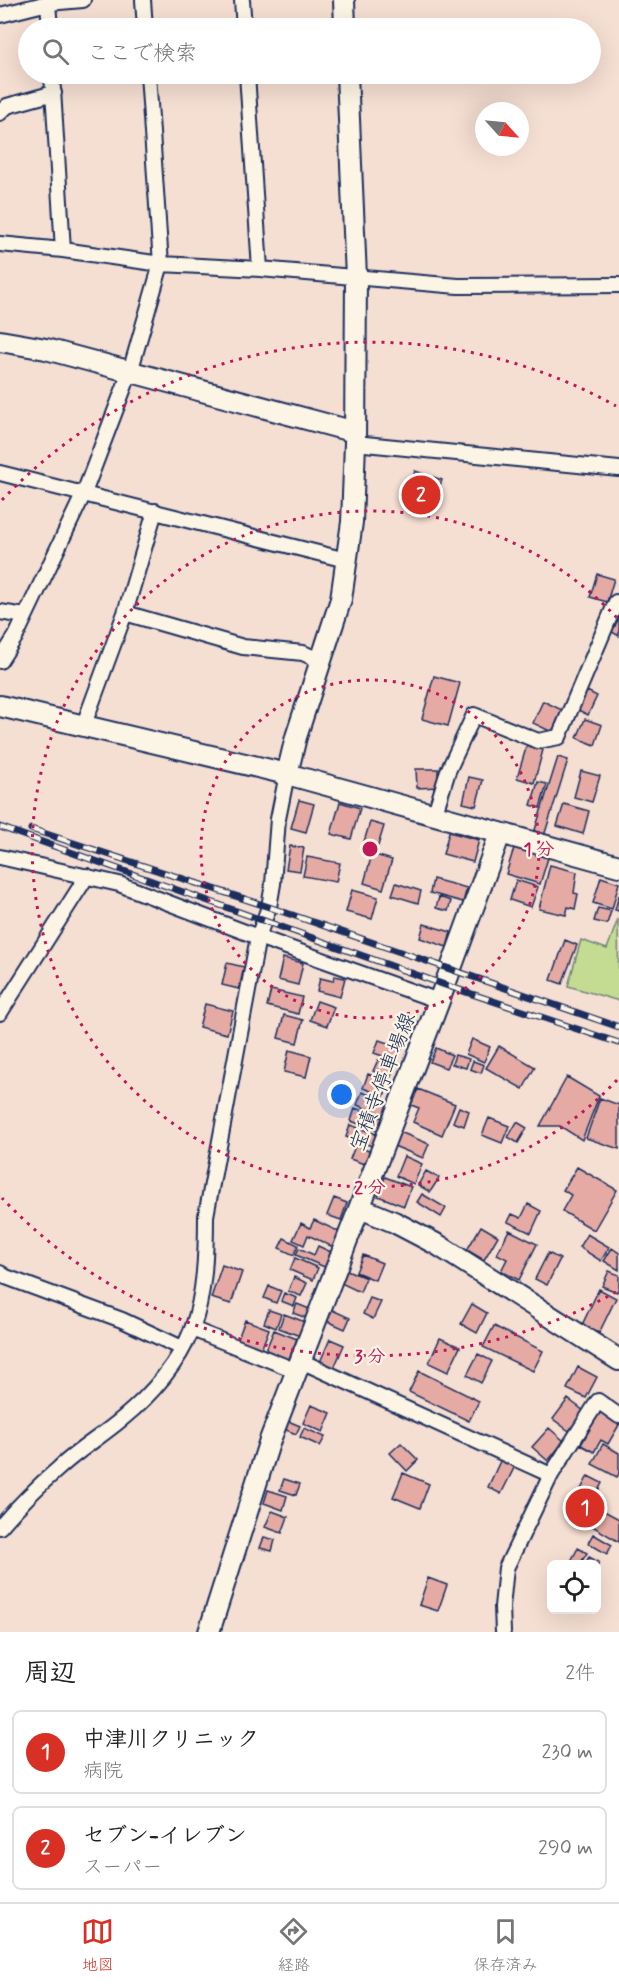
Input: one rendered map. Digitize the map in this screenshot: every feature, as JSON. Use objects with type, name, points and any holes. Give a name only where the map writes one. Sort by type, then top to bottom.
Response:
[{"type":"street","points":[[0,15],[48,3],[83,0]]},
{"type":"street","points":[[143,0],[144,18]]},
{"type":"street","points":[[242,0],[243,18]]},
{"type":"street","points":[[344,0],[345,18]]},
{"type":"street","points":[[48,3],[49,18]]},
{"type":"street","points":[[53,84],[63,250]]},
{"type":"street","points":[[0,661],[16,636],[84,493],[130,372],[161,264],[149,84]]},
{"type":"street","points":[[248,84],[260,269]]},
{"type":"street","points":[[0,1527],[59,1468],[124,1418],[159,1382],[183,1348],[192,1329],[199,1305],[206,1243],[206,1216],[258,937],[269,907],[278,819],[286,774],[341,599],[352,522],[356,278],[347,84]]},
{"type":"street","points":[[0,113],[7,106],[54,93]]},
{"type":"street","points":[[0,244],[63,250],[161,264],[260,269],[458,286],[619,285]]},
{"type":"street","points":[[0,341],[46,349],[355,438],[619,469]]},
{"type":"street","points":[[0,473],[346,560]]},
{"type":"street","points":[[83,727],[125,613],[155,511]]},
{"type":"street","points":[[434,816],[448,771],[474,715],[538,741],[559,737],[616,603]]},
{"type":"street","points":[[0,612],[25,616]]},
{"type":"street","points":[[125,613],[243,647],[303,653],[321,661]]},
{"type":"street","points":[[0,706],[286,774],[619,866]]},
{"type":"street","name":"宝積寺停車場線","points":[[209,1632],[256,1481],[439,1001],[500,834]]},
{"type":"street","points":[[0,857],[119,884],[258,937],[439,1001]]},
{"type":"street","points":[[0,1013],[87,876]]},
{"type":"street","points":[[360,1208],[394,1222],[438,1245],[619,1360]]},
{"type":"street","points":[[0,1273],[6,1278],[122,1320],[183,1348]]},
{"type":"street","points":[[192,1329],[299,1366],[551,1475]]},
{"type":"street","points":[[503,1632],[502,1607],[506,1568],[551,1475],[598,1401],[619,1416]]},
{"type":"green space","points":[[618,919],[619,1001],[568,986],[581,940],[607,949]]},
{"type":"building","points":[[415,471],[442,480],[431,509],[405,502]]},
{"type":"building","points":[[597,574],[614,579],[607,602],[590,597]]},
{"type":"building","points":[[619,620],[619,636],[612,632]]},
{"type":"building","points":[[434,676],[460,683],[448,726],[422,719]]},
{"type":"building","points":[[587,691],[597,696],[588,715],[578,710]]},
{"type":"building","points":[[543,701],[562,710],[552,732],[533,723]]},
{"type":"building","points":[[585,719],[602,725],[595,745],[577,738]]},
{"type":"building","points":[[527,745],[543,750],[534,783],[517,778]]},
{"type":"building","points":[[558,757],[568,760],[544,836],[534,833]]},
{"type":"building","points":[[416,769],[438,769],[438,787],[417,788]]},
{"type":"building","points":[[581,771],[600,776],[592,802],[574,797]]},
{"type":"building","points":[[469,777],[483,780],[476,806],[463,803]]},
{"type":"building","points":[[538,782],[547,784],[540,808],[531,805]]},
{"type":"building","points":[[299,800],[314,804],[306,832],[291,828]]},
{"type":"building","points":[[340,802],[360,808],[351,839],[331,834]]},
{"type":"building","points":[[564,804],[589,811],[583,834],[557,826]]},
{"type":"building","points":[[370,822],[384,826],[377,849],[363,845]]},
{"type":"building","points":[[449,832],[479,840],[473,862],[443,854]]},
{"type":"building","points":[[290,846],[304,848],[300,871],[286,869]]},
{"type":"building","points":[[514,848],[548,858],[540,884],[506,874]]},
{"type":"building","points":[[372,854],[392,860],[383,889],[364,883]]},
{"type":"building","points":[[307,857],[340,863],[336,882],[303,876]]},
{"type":"building","points":[[550,865],[577,872],[574,893],[578,894],[575,909],[568,907],[566,915],[539,909]]},
{"type":"building","points":[[601,877],[619,883],[612,909],[593,903]]},
{"type":"building","points":[[433,879],[467,888],[463,902],[430,893]]},
{"type":"building","points":[[516,880],[538,887],[531,907],[510,900]]},
{"type":"building","points":[[396,883],[421,891],[418,903],[392,895]]},
{"type":"building","points":[[352,890],[378,897],[372,919],[346,912]]},
{"type":"building","points":[[619,895],[619,911],[615,910]]},
{"type":"building","points":[[439,897],[451,901],[448,911],[436,908]]},
{"type":"building","points":[[598,908],[611,911],[607,924],[594,921]]},
{"type":"building","points":[[424,924],[451,932],[447,947],[420,938]]},
{"type":"building","points":[[565,940],[577,945],[562,984],[551,980]]},
{"type":"building","points":[[283,958],[303,963],[298,985],[278,980]]},
{"type":"building","points":[[227,963],[244,967],[239,989],[222,985]]},
{"type":"building","points":[[334,976],[345,978],[340,997],[317,991],[320,978],[333,981]]},
{"type":"building","points":[[271,990],[302,997],[298,1014],[267,1006]]},
{"type":"building","points":[[317,1001],[334,1007],[327,1026],[310,1020]]},
{"type":"building","points":[[205,1004],[233,1011],[227,1034],[199,1027]]},
{"type":"building","points":[[284,1015],[303,1020],[297,1043],[278,1038]]},
{"type":"building","points":[[472,1039],[490,1047],[484,1062],[466,1054]]},
{"type":"building","points":[[379,1040],[402,1048],[397,1061],[374,1053]]},
{"type":"building","points":[[499,1046],[535,1067],[523,1089],[486,1068]]},
{"type":"building","points":[[436,1048],[452,1055],[446,1068],[430,1062]]},
{"type":"building","points":[[289,1050],[311,1056],[306,1077],[284,1072]]},
{"type":"building","points":[[455,1055],[469,1059],[466,1068],[452,1064]]},
{"type":"building","points":[[378,1060],[395,1065],[391,1077],[373,1071]]},
{"type":"building","points":[[473,1061],[484,1065],[481,1073],[470,1069]]},
{"type":"building","points":[[368,1074],[389,1082],[384,1096],[363,1088]]},
{"type":"building","points":[[567,1077],[599,1096],[582,1140],[560,1126],[540,1126]]},
{"type":"building","points":[[418,1089],[455,1104],[442,1135],[413,1122],[419,1108],[411,1105]]},
{"type":"building","points":[[362,1092],[389,1102],[385,1115],[357,1105]]},
{"type":"building","points":[[600,1098],[619,1105],[619,1149],[586,1138]]},
{"type":"building","points":[[459,1107],[469,1111],[464,1126],[453,1122]]},
{"type":"building","points":[[355,1108],[383,1118],[378,1131],[351,1121]]},
{"type":"building","points":[[489,1118],[509,1126],[502,1143],[482,1135]]},
{"type":"building","points":[[517,1122],[527,1128],[518,1143],[508,1137]]},
{"type":"building","points":[[350,1125],[376,1134],[372,1146],[346,1137]]},
{"type":"building","points":[[400,1132],[429,1144],[423,1158],[394,1146]]},
{"type":"building","points":[[355,1146],[372,1152],[367,1165],[350,1159]]},
{"type":"building","points":[[404,1156],[422,1164],[414,1184],[396,1176]]},
{"type":"building","points":[[577,1167],[617,1190],[594,1230],[562,1211],[571,1195],[563,1190]]},
{"type":"building","points":[[426,1171],[439,1178],[430,1192],[418,1185]]},
{"type":"building","points":[[385,1177],[411,1187],[404,1206],[378,1196]]},
{"type":"building","points":[[422,1194],[446,1208],[441,1217],[417,1202]]},
{"type":"building","points":[[334,1198],[347,1203],[341,1220],[327,1215]]},
{"type":"building","points":[[528,1204],[541,1211],[531,1233],[508,1222],[512,1214],[521,1218]]},
{"type":"building","points":[[314,1220],[342,1233],[335,1248],[308,1235],[304,1245],[293,1240],[301,1223],[310,1228]]},
{"type":"building","points":[[481,1226],[498,1236],[484,1260],[467,1250]]},
{"type":"building","points":[[509,1230],[537,1244],[519,1280],[501,1271],[507,1259],[497,1254]]},
{"type":"building","points":[[587,1234],[609,1247],[601,1261],[579,1247]]},
{"type":"building","points":[[284,1238],[298,1245],[294,1255],[279,1248]]},
{"type":"building","points":[[318,1246],[333,1253],[327,1268],[296,1255],[299,1248],[314,1255]]},
{"type":"building","points":[[612,1248],[619,1253],[619,1270],[604,1261]]},
{"type":"building","points":[[548,1253],[560,1259],[547,1285],[535,1279]]},
{"type":"building","points":[[363,1255],[382,1263],[375,1280],[356,1272]]},
{"type":"building","points":[[295,1258],[318,1268],[313,1280],[290,1270]]},
{"type":"building","points":[[222,1265],[242,1272],[231,1304],[211,1298]]},
{"type":"building","points":[[347,1270],[366,1278],[360,1292],[341,1283]]},
{"type":"building","points":[[609,1271],[619,1275],[617,1292],[602,1286]]},
{"type":"building","points":[[294,1277],[307,1283],[301,1296],[288,1291]]},
{"type":"building","points":[[269,1286],[281,1291],[276,1303],[264,1298]]},
{"type":"building","points":[[599,1289],[616,1298],[599,1333],[582,1325]]},
{"type":"building","points":[[284,1293],[297,1298],[294,1306],[281,1301]]},
{"type":"building","points":[[370,1298],[381,1302],[373,1319],[363,1314]]},
{"type":"building","points":[[297,1304],[312,1310],[309,1319],[293,1313]]},
{"type":"building","points":[[472,1304],[487,1313],[477,1333],[461,1324]]},
{"type":"building","points":[[330,1309],[350,1318],[345,1329],[325,1320]]},
{"type":"building","points":[[269,1310],[281,1314],[276,1328],[264,1323]]},
{"type":"building","points":[[284,1314],[305,1322],[300,1336],[279,1328]]},
{"type":"building","points":[[245,1320],[269,1329],[261,1350],[237,1341]]},
{"type":"building","points":[[494,1326],[543,1351],[533,1371],[483,1347]]},
{"type":"building","points":[[274,1330],[297,1339],[288,1361],[265,1352]]},
{"type":"building","points":[[440,1338],[460,1347],[448,1372],[429,1363]]},
{"type":"building","points":[[330,1339],[344,1345],[334,1368],[320,1362]]},
{"type":"building","points":[[478,1354],[492,1361],[481,1383],[467,1375]]},
{"type":"building","points":[[578,1367],[597,1377],[586,1398],[567,1389]]},
{"type":"building","points":[[419,1371],[479,1401],[469,1421],[409,1392]]},
{"type":"building","points":[[568,1399],[584,1411],[569,1431],[553,1419]]},
{"type":"building","points":[[311,1405],[331,1413],[323,1432],[303,1423]]},
{"type":"building","points":[[601,1409],[619,1422],[619,1425],[608,1444],[601,1440],[594,1452],[581,1445]]},
{"type":"building","points":[[288,1421],[300,1426],[296,1434],[284,1429]]},
{"type":"building","points":[[304,1428],[325,1437],[320,1446],[300,1437]]},
{"type":"building","points":[[549,1428],[564,1441],[548,1461],[532,1447]]},
{"type":"building","points":[[401,1443],[418,1460],[407,1471],[390,1453]]},
{"type":"building","points":[[603,1444],[619,1453],[617,1477],[592,1464]]},
{"type":"building","points":[[502,1457],[516,1464],[501,1494],[488,1487]]},
{"type":"building","points":[[403,1473],[429,1484],[420,1508],[393,1497]]},
{"type":"building","points":[[588,1476],[602,1483],[591,1504],[619,1519],[619,1542],[569,1512]]},
{"type":"building","points":[[284,1479],[300,1484],[296,1495],[280,1490]]},
{"type":"building","points":[[268,1490],[287,1496],[283,1510],[264,1503]]},
{"type":"building","points":[[272,1511],[288,1517],[282,1533],[265,1527]]},
{"type":"building","points":[[593,1534],[612,1545],[607,1554],[588,1543]]},
{"type":"building","points":[[264,1537],[275,1540],[272,1551],[260,1548]]},
{"type":"building","points":[[578,1548],[587,1553],[583,1560],[572,1560]]},
{"type":"building","points":[[428,1578],[447,1585],[438,1611],[419,1605]]},
{"type":"railway","points":[[0,827],[445,985],[619,1043]]},
{"type":"railway","points":[[31,829],[269,907],[619,1027]]},
{"type":"place","name":"セブン-イレブン","points":[[421,495]]},
{"type":"place","name":"中津川クリニック","points":[[585,1508]]}]
